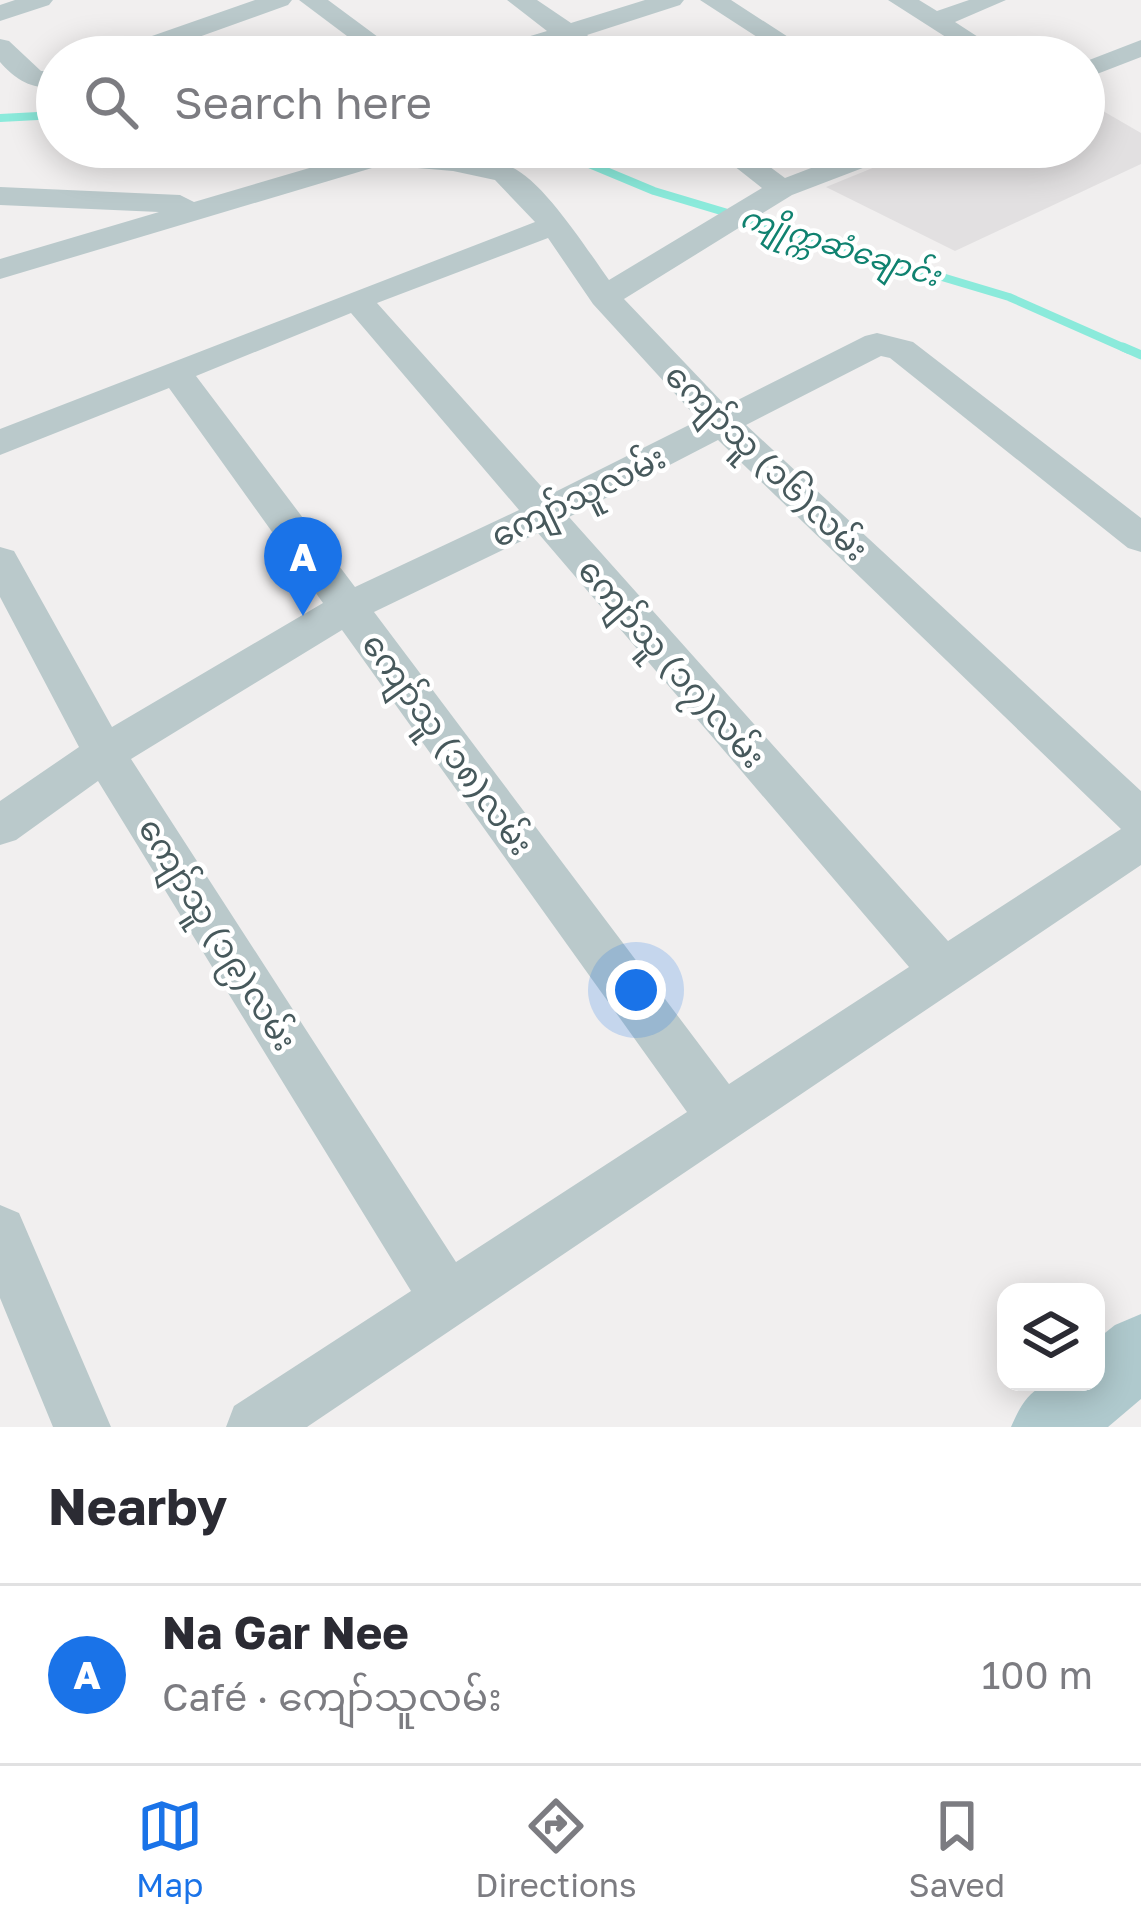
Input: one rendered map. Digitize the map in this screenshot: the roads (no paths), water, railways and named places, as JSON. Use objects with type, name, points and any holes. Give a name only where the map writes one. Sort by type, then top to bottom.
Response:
[{"type":"main road","points":[[1049,1427],[1141,1351]]},
{"type":"street","points":[[0,13],[40,0]]},
{"type":"street","points":[[177,36],[279,0]]},
{"type":"street","points":[[312,0],[363,36]]},
{"type":"street","points":[[520,0],[573,36]]},
{"type":"street","points":[[556,36],[670,0]]},
{"type":"street","points":[[713,0],[772,36]]},
{"type":"street","points":[[901,0],[962,36]]},
{"type":"street","points":[[936,20],[993,0]]},
{"type":"street","points":[[0,47],[36,80]]},
{"type":"street","points":[[1105,63],[1141,48]]},
{"type":"street","name":"ကျော်သူ (၁၆)လမ်း","points":[[0,269],[330,168]]},
{"type":"street","name":"ကျော်သူ (၁၆)လမ်း","points":[[480,168],[506,174],[554,225],[604,297],[722,423],[1141,819]]},
{"type":"street","points":[[745,168],[771,195]]},
{"type":"street","points":[[604,297],[771,195],[839,168]]},
{"type":"street","points":[[0,196],[205,205]]},
{"type":"street","points":[[0,443],[356,299],[554,225]]},
{"type":"street","name":"ကျော်သူ (၁၇)လမ်း","points":[[356,299],[944,971]]},
{"type":"street","name":"ကျော်သူလမ်း","points":[[0,826],[104,753],[347,608],[542,515],[877,344],[901,350],[1141,538]]},
{"type":"street","name":"ကျော်သူ (၁၈)လမ်း","points":[[176,372],[721,1116]]},
{"type":"street","name":"ကျော်သူ (၁၉)လမ်း","points":[[0,561],[104,753],[448,1299]]},
{"type":"street","points":[[255,1427],[1141,840]]},
{"type":"street","points":[[0,1232],[82,1427]]},
{"type":"waterway","name":"ကျိုက္ကဆံချောင်း","points":[[0,118],[36,116]]},
{"type":"waterway","name":"ကျိုက္ကဆံချောင်း","points":[[599,168],[654,191],[1009,297],[1129,350]]},
{"type":"waterway","name":"ကျိုက္ကဆံချောင်း","points":[[1123,347],[1141,355]]},
{"type":"place","name":"Na Gar Nee","points":[[303,616]]}]
